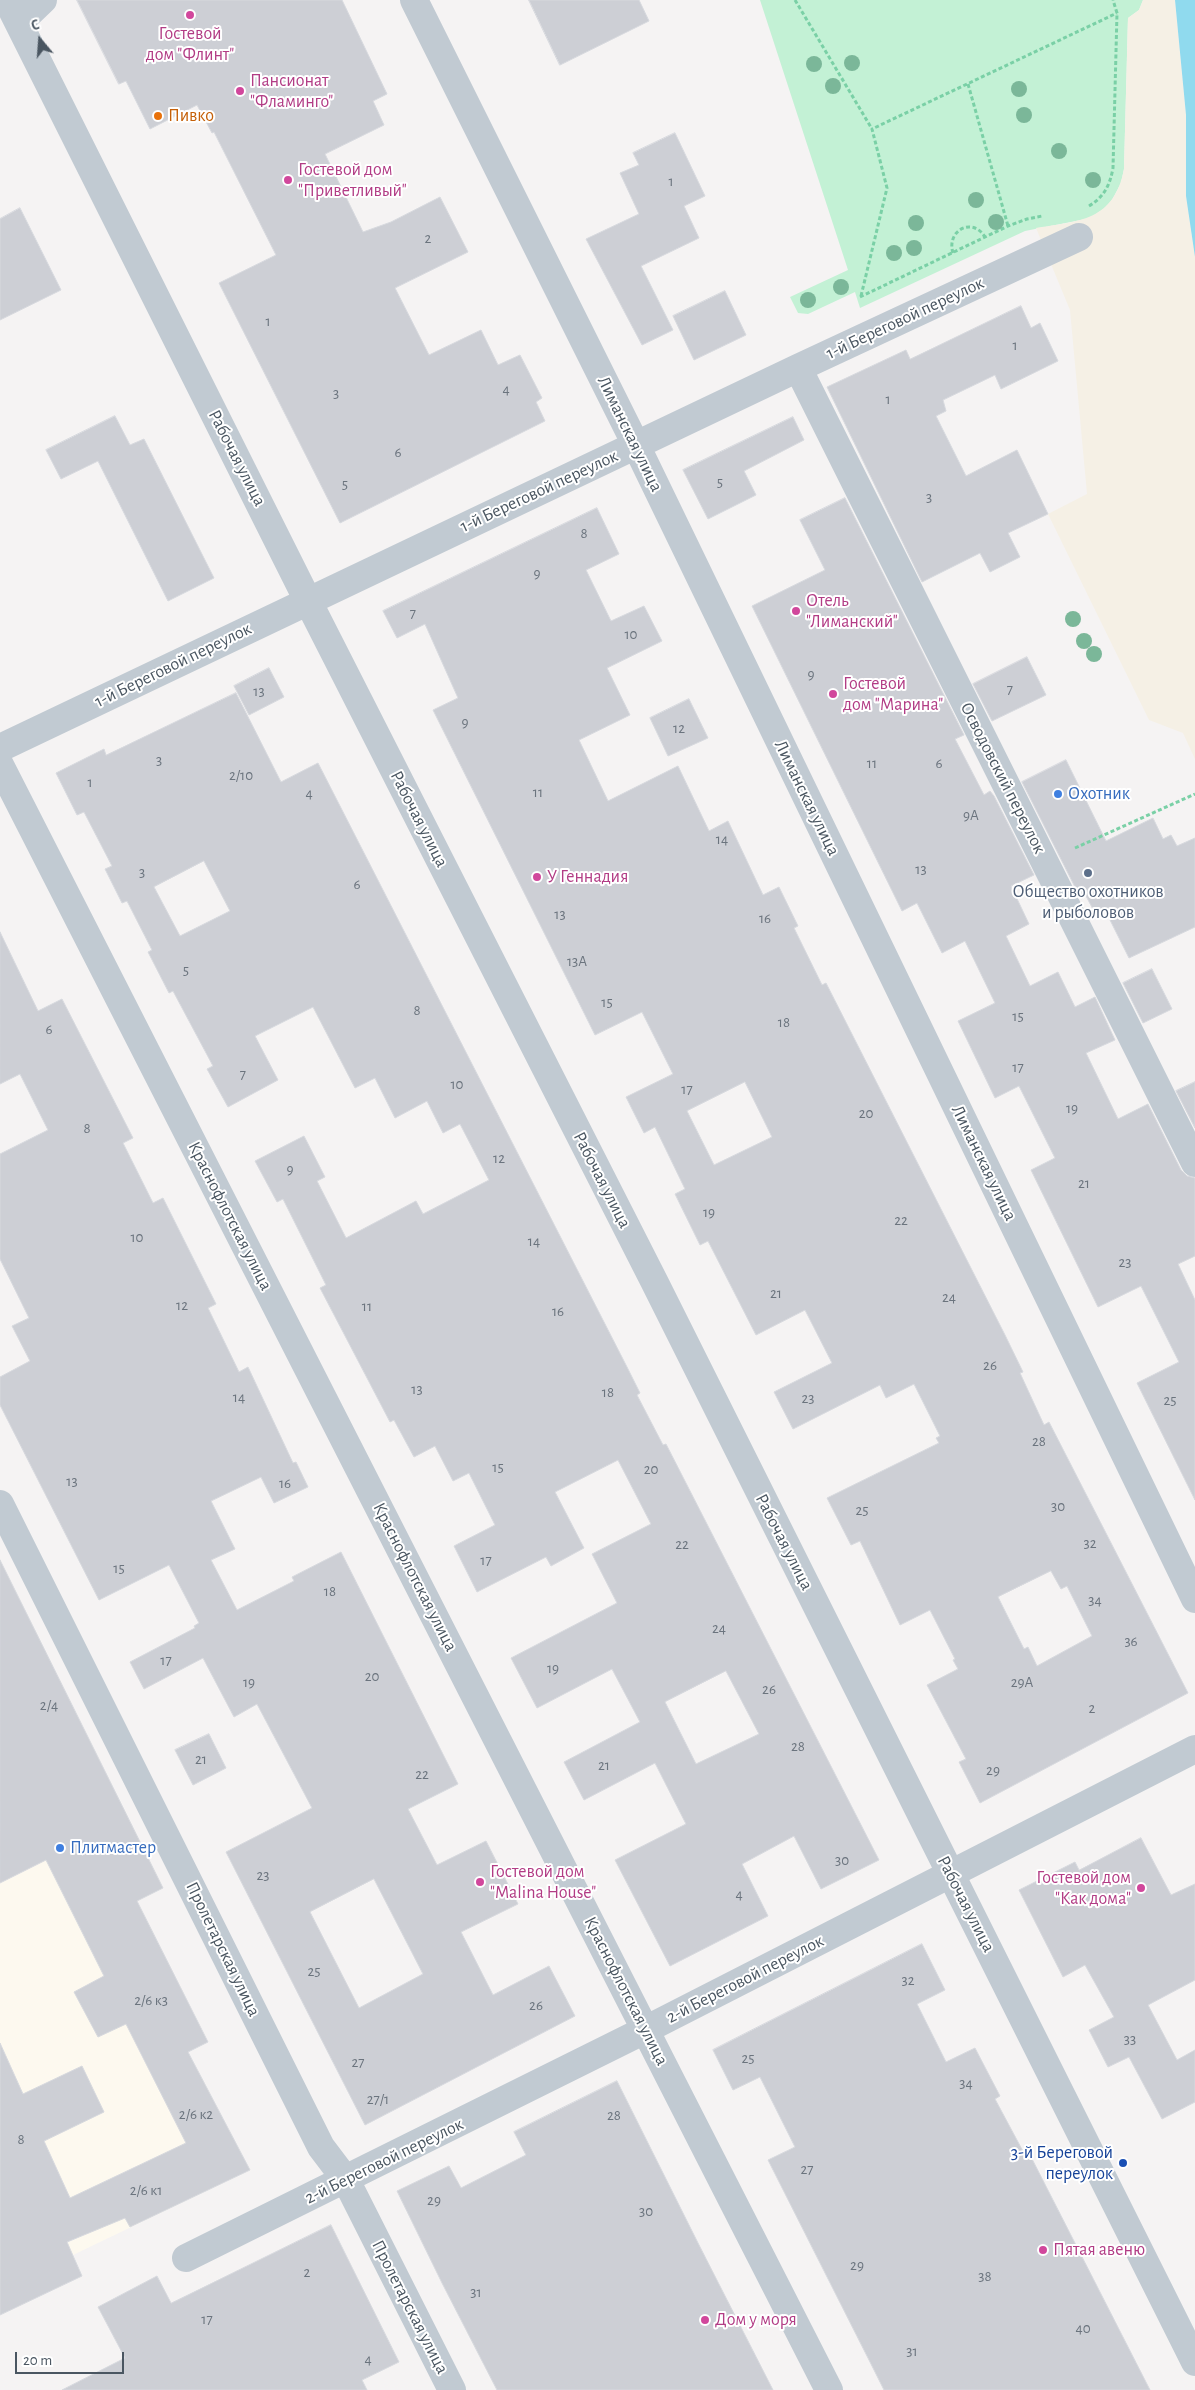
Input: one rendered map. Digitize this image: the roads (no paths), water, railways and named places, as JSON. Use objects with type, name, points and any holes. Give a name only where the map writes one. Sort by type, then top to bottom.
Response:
[{"type":"street","points":[[13,11],[43,0]]},
{"type":"street","name":"Лиманская улица","points":[[414,0],[636,445],[1195,1599]]},
{"type":"street","name":"Рабочая улица","points":[[13,11],[308,601],[658,1290],[1195,2362]]},
{"type":"street","name":"1-й Береговой переулок","points":[[0,748],[798,368],[1079,237]]},
{"type":"street","name":"Осводовский переулок","points":[[798,368],[1195,1163]]},
{"type":"street","name":"Краснофлотская улица","points":[[0,764],[829,2390]]},
{"type":"street","name":"Пролетарская улица","points":[[0,1504],[321,2147],[346,2180],[452,2390]]},
{"type":"street","name":"2-й Береговой переулок","points":[[186,2258],[645,2030],[1195,1748]]},
{"type":"water","points":[[1175,0],[1195,0],[1195,257],[1186,196],[1186,115]]},
{"type":"place","name":"Гостевой дом \"Флинт\"","points":[[190,15]]},
{"type":"place","name":"Пансионат \"Фламинго\"","points":[[240,91]]},
{"type":"place","name":"Пивко","points":[[158,116]]},
{"type":"place","name":"Гостевой дом \"Приветливый\"","points":[[288,180]]},
{"type":"place","name":"Отель \"Лиманский\"","points":[[796,611]]},
{"type":"place","name":"Гостевой дом \"Марина\"","points":[[833,694]]},
{"type":"place","name":"Охотник","points":[[1058,794]]},
{"type":"place","name":"Общество охотников и рыболовов","points":[[1088,873]]},
{"type":"place","name":"У Геннадия","points":[[537,877]]},
{"type":"place","name":"Плитмастер","points":[[60,1848]]},
{"type":"place","name":"Гостевой дом \"Malina House\"","points":[[480,1882]]},
{"type":"place","name":"Гостевой дом \"Как дома\"","points":[[1141,1888]]},
{"type":"place","name":"3-й Береговой переулок","points":[[1123,2163]]},
{"type":"place","name":"Пятая авеню","points":[[1043,2250]]},
{"type":"place","name":"Дом у моря","points":[[705,2320]]}]
